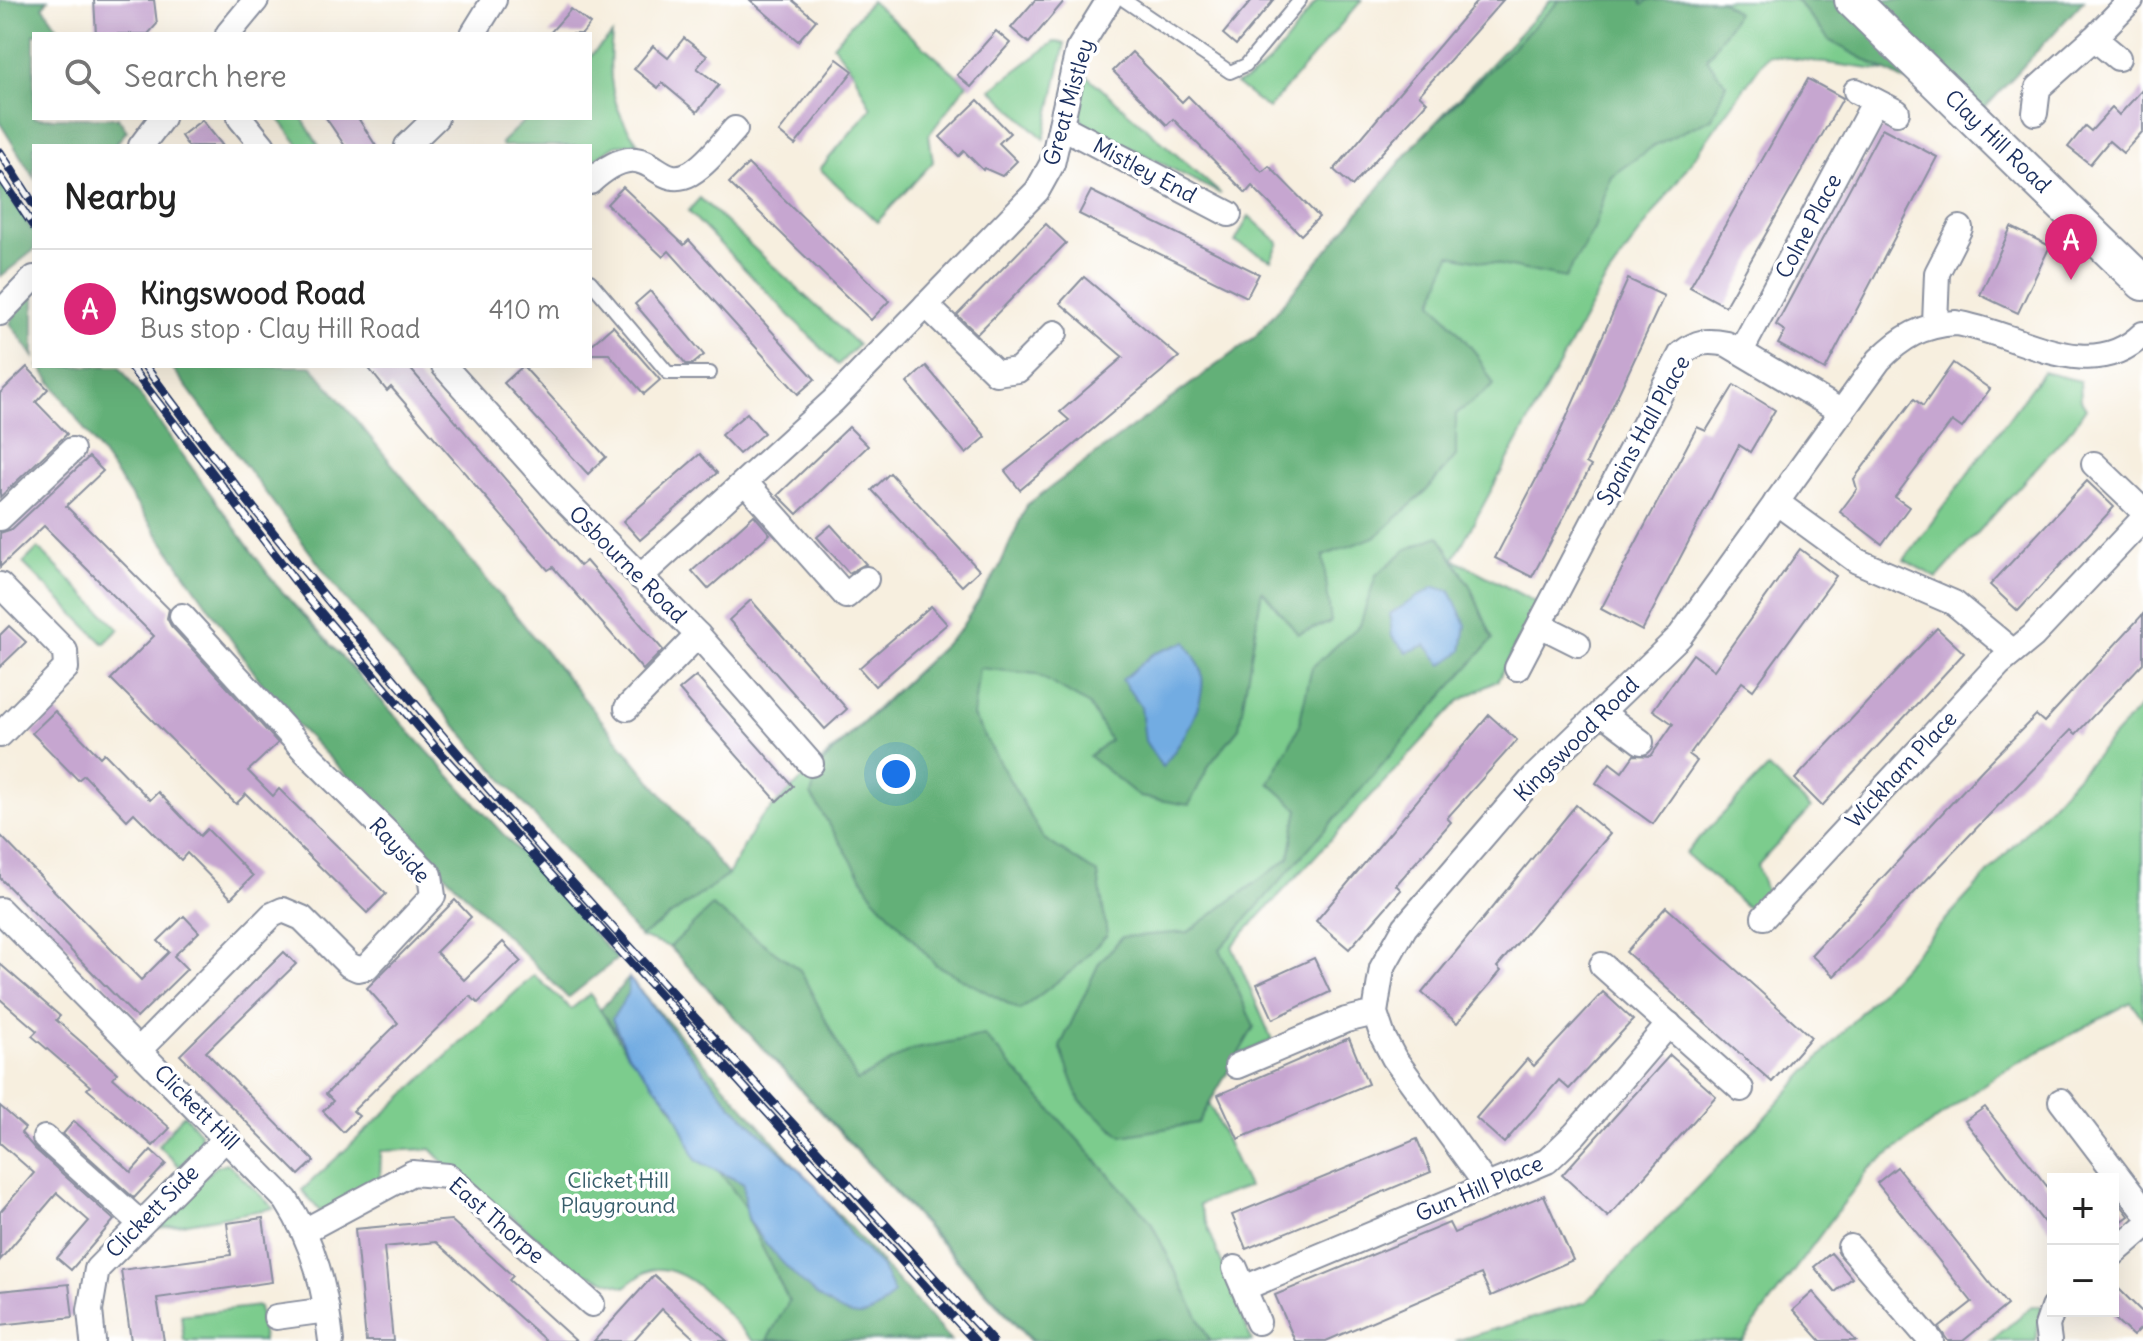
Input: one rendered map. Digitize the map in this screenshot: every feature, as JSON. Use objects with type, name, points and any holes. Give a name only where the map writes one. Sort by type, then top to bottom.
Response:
[{"type":"street","points":[[230,32],[255,0]]},
{"type":"street","points":[[474,32],[494,0]]},
{"type":"street","name":"Great Mistley","points":[[640,577],[833,401],[1037,191],[1052,164],[1078,50],[1109,0]]},
{"type":"street","name":"Clay Hill Road","points":[[1852,0],[2143,283]]},
{"type":"street","points":[[2035,113],[2038,88],[2131,0]]},
{"type":"street","points":[[2094,38],[2118,58]]},
{"type":"street","name":"Colne Place","points":[[1741,351],[1876,101]]},
{"type":"street","points":[[142,144],[160,120]]},
{"type":"street","points":[[242,120],[261,144]]},
{"type":"street","points":[[409,144],[434,120]]},
{"type":"street","name":"Mistley End","points":[[1061,126],[1229,214]]},
{"type":"street","points":[[592,180],[615,162],[628,158],[638,159],[670,177],[681,177],[703,164],[735,129]]},
{"type":"street","points":[[1935,324],[1937,273],[1960,228]]},
{"type":"street","points":[[0,313],[32,280]]},
{"type":"street","points":[[926,305],[996,373],[1018,370],[1055,333]]},
{"type":"street","name":"Kingswood Road","points":[[1375,1013],[1382,968],[1405,927],[1534,777],[1680,636],[1879,360],[1898,340],[1935,324],[1977,326],[2085,359],[2122,351],[2143,334]]},
{"type":"street","name":"Spains Hall Place","points":[[1517,668],[1681,354],[1694,344],[1709,341],[1741,351],[1842,412]]},
{"type":"street","name":"Osbourne Road","points":[[446,368],[698,635],[811,764]]},
{"type":"street","points":[[0,518],[72,450]]},
{"type":"street","points":[[2094,464],[2143,511]]},
{"type":"street","points":[[745,482],[846,596],[866,579]]},
{"type":"street","points":[[1776,502],[1857,561],[1954,603],[2012,651]]},
{"type":"street","name":"Wickham Place","points":[[1764,917],[1781,881],[2012,651],[2033,636],[2143,519]]},
{"type":"street","points":[[0,585],[65,651],[66,668],[0,735]]},
{"type":"street","name":"Rayside","points":[[139,1050],[272,915],[283,910],[302,918],[349,965],[358,969],[367,967],[429,905],[433,896],[430,875],[306,752],[182,616]]},
{"type":"street","points":[[1540,625],[1578,644]]},
{"type":"street","points":[[627,708],[698,635]]},
{"type":"street","points":[[1601,712],[1641,742]]},
{"type":"street","name":"Clickett Hill","points":[[0,910],[286,1200],[306,1230],[323,1278],[331,1341]]},
{"type":"street","points":[[1602,965],[1741,1089]]},
{"type":"street","points":[[1237,1066],[1346,1020],[1375,1013],[1394,1058],[1487,1186]]},
{"type":"street","name":"Gun Hill Place","points":[[1258,1322],[1239,1278],[1530,1169],[1561,1149],[1669,1024]]},
{"type":"street","points":[[2061,1101],[2143,1209]]},
{"type":"street","name":"Clickett Side","points":[[93,1341],[90,1310],[97,1269],[139,1222],[227,1137]]},
{"type":"street","points":[[45,1138],[139,1222]]},
{"type":"street","name":"East Thorpe","points":[[306,1230],[412,1173],[448,1176],[592,1304]]},
{"type":"street","points":[[2119,1249],[2143,1228]]},
{"type":"street","points":[[1850,1247],[1931,1341]]},
{"type":"street","points":[[276,1317],[327,1310]]},
{"type":"street","points":[[2049,1341],[2047,1326],[2050,1317]]},
{"type":"lane","points":[[1124,0],[1230,72],[1246,65],[1300,0]]},
{"type":"lane","points":[[592,283],[668,373],[710,373]]},
{"type":"green space","points":[[0,0],[48,0],[43,6],[61,32],[32,32],[32,120],[119,120],[127,131],[116,144],[32,144],[32,175],[0,123]]},
{"type":"green space","points":[[1318,0],[1362,0],[1268,109],[1236,84],[1248,79],[1271,60]]},
{"type":"green space","points":[[1551,0],[1810,0],[1885,71],[1768,55],[1603,284],[1454,559],[1537,603],[1498,680],[1459,701],[1232,946],[1272,1040],[1196,1075],[1248,1187],[1199,1204],[1252,1341],[1030,1341],[670,947],[640,937],[728,875],[758,821],[959,631],[998,570],[1027,505],[1256,336],[1418,141]]},
{"type":"green space","points":[[1560,0],[1641,0],[1642,5],[1650,0],[1721,0],[1737,13],[1707,59],[1726,84],[1712,118],[1655,145],[1611,176],[1594,229],[1565,278],[1450,255],[1433,302],[1475,352],[1494,385],[1456,414],[1456,456],[1426,491],[1377,536],[1323,556],[1331,622],[1298,634],[1262,590],[1239,728],[1210,764],[1189,805],[1140,797],[1089,756],[1110,740],[1089,705],[1036,674],[979,668],[973,716],[1043,838],[1098,874],[1107,935],[1074,969],[1020,1010],[936,965],[874,897],[811,795],[820,765],[959,631],[998,570],[1027,505],[1256,336],[1418,141]]},
{"type":"green space","points":[[1796,0],[2084,0],[1984,109],[1901,79],[1830,41]]},
{"type":"green space","points":[[871,1],[967,84],[929,135],[933,162],[877,222],[820,169],[871,108],[853,71],[833,45]]},
{"type":"green space","points":[[612,35],[610,65],[613,92],[622,118],[638,143],[616,145],[592,161],[592,144],[502,144],[525,120],[592,120],[592,54]]},
{"type":"green space","points":[[1054,42],[1065,43],[1044,139],[991,89]]},
{"type":"green space","points":[[1086,75],[1221,194],[1083,123],[1079,114]]},
{"type":"green space","points":[[280,120],[303,120],[318,144],[298,144]]},
{"type":"green space","points":[[0,182],[32,230],[32,252],[0,277]]},
{"type":"green space","points":[[700,198],[858,345],[838,365],[688,211]]},
{"type":"green space","points":[[1249,216],[1279,243],[1271,260],[1235,242]]},
{"type":"green space","points":[[32,286],[32,354],[10,323]]},
{"type":"green space","points":[[41,368],[120,368],[276,585],[617,959],[568,998],[277,705]]},
{"type":"green space","points":[[172,368],[314,368],[728,875],[640,937],[342,595]]},
{"type":"green space","points":[[2043,372],[2080,381],[2081,400],[2086,408],[2073,427],[1937,578],[1904,560]]},
{"type":"green space","points":[[1439,536],[1470,586],[1493,639],[1220,949],[1254,1027],[1198,1123],[1122,1136],[1080,1101],[1060,1047],[1099,963],[1122,937],[1188,932],[1289,858],[1298,809],[1269,783],[1298,729],[1312,667],[1360,625],[1376,575],[1407,549]]},
{"type":"green space","points":[[38,548],[119,629],[104,644],[23,563]]},
{"type":"green space","points":[[2143,704],[2143,1019],[2131,1002],[1998,1074],[1869,1169],[1742,1341],[1455,1341],[1586,1302],[1754,1129]]},
{"type":"green space","points":[[1768,768],[1811,808],[1757,866],[1766,891],[1749,909],[1685,853]]},
{"type":"green space","points":[[712,906],[800,970],[857,1081],[911,1050],[984,1035],[1150,1220],[1210,1341],[1033,1341],[670,947]]},
{"type":"green space","name":"Clicket Hill Playground","points":[[534,975],[571,1009],[590,994],[628,1054],[744,1184],[748,1219],[810,1341],[753,1341],[710,1296],[672,1271],[649,1271],[625,1287],[576,1270],[498,1205],[460,1179],[431,1149],[381,1151],[380,1180],[322,1214],[302,1190]]},
{"type":"green space","points":[[629,978],[951,1341],[767,1340],[789,1301],[748,1219],[789,1266],[600,1010]]},
{"type":"green space","points":[[184,1114],[200,1133],[201,1142],[180,1167],[158,1145]]},
{"type":"green space","points":[[227,1163],[274,1208],[153,1229],[215,1167]]},
{"type":"green space","points":[[259,1306],[263,1341],[184,1341],[181,1315]]},
{"type":"green space","points":[[2032,1306],[2042,1306],[2036,1341],[1991,1341]]},
{"type":"water","points":[[1434,587],[1450,591],[1466,625],[1462,651],[1442,665],[1426,645],[1407,652],[1392,637],[1390,614]]},
{"type":"water","points":[[1186,642],[1201,670],[1201,695],[1185,735],[1162,767],[1145,741],[1141,707],[1122,680],[1153,654]]},
{"type":"water","points":[[629,978],[731,1105],[813,1183],[853,1238],[881,1266],[894,1293],[879,1308],[859,1316],[845,1313],[814,1293],[782,1262],[749,1220],[744,1184],[696,1160],[673,1107],[628,1054],[612,1019],[628,994]]},
{"type":"building","points":[[94,0],[154,0],[157,24],[150,32],[96,32]]},
{"type":"building","points":[[750,0],[792,0],[816,20],[798,41]]},
{"type":"building","points":[[1035,0],[1065,0],[1029,43],[1011,28]]},
{"type":"building","points":[[1252,0],[1274,0],[1236,45],[1223,34]]},
{"type":"building","points":[[1478,0],[1503,0],[1419,95],[1427,102],[1352,186],[1334,170]]},
{"type":"building","points":[[571,9],[590,24],[584,32],[551,32]]},
{"type":"building","points":[[996,31],[1010,43],[971,87],[957,75]]},
{"type":"building","points":[[684,38],[707,56],[697,68],[719,85],[697,112],[662,83],[658,88],[634,69],[653,46],[668,58]]},
{"type":"building","points":[[1132,52],[1182,102],[1188,96],[1262,172],[1269,166],[1319,217],[1301,235],[1252,186],[1246,193],[1173,119],[1167,125],[1113,71]]},
{"type":"building","points":[[837,59],[853,71],[795,145],[779,132]]},
{"type":"building","points":[[1808,79],[1843,98],[1725,306],[1690,287]]},
{"type":"building","points":[[2143,89],[2143,131],[2123,153],[2109,141],[2090,164],[2068,147],[2085,126],[2091,131],[2112,108],[2119,115]]},
{"type":"building","points":[[978,100],[1010,133],[999,143],[1017,161],[1002,176],[983,170],[964,151],[959,156],[940,137]]},
{"type":"building","points":[[202,120],[221,144],[187,144],[181,136]]},
{"type":"building","points":[[327,120],[359,120],[375,144],[344,144]]},
{"type":"building","points":[[1882,128],[1937,157],[1825,370],[1778,344],[1785,331],[1776,325]]},
{"type":"building","points":[[748,164],[889,301],[871,320],[729,183]]},
{"type":"building","points":[[623,187],[684,245],[689,240],[815,379],[798,394],[669,251],[663,257],[607,204]]},
{"type":"building","points":[[1091,191],[1259,274],[1247,297],[1079,214]]},
{"type":"building","points":[[1046,224],[1066,243],[977,334],[957,315]]},
{"type":"building","points":[[2011,227],[2050,246],[2018,313],[1980,295]]},
{"type":"building","points":[[1084,277],[1179,357],[1020,490],[1005,471],[1069,420],[1060,412],[1123,357],[1060,303]]},
{"type":"building","points":[[1628,279],[1664,296],[1586,463],[1591,466],[1532,577],[1495,558],[1556,441]]},
{"type":"building","points":[[650,291],[704,355],[693,364],[686,364],[635,304]]},
{"type":"building","points":[[613,326],[660,380],[644,394],[609,354],[592,354],[592,344]]},
{"type":"building","points":[[1953,363],[1990,389],[1962,428],[1952,421],[1895,497],[1909,507],[1882,544],[1840,512],[1857,489],[1854,479],[1914,399],[1923,406]]},
{"type":"building","points":[[926,366],[986,437],[966,454],[907,383]]},
{"type":"building","points":[[27,367],[48,389],[36,402],[67,434],[0,497],[0,393]]},
{"type":"building","points":[[369,368],[410,368],[580,566],[586,561],[663,650],[643,670],[553,567],[548,570],[391,387],[387,391]]},
{"type":"building","points":[[525,368],[606,457],[588,474],[504,383]]},
{"type":"building","points":[[1734,385],[1775,410],[1750,452],[1739,445],[1642,631],[1601,609],[1697,427],[1706,431]]},
{"type":"building","points":[[747,413],[764,433],[739,454],[721,435]]},
{"type":"building","points":[[849,427],[868,446],[797,514],[778,495]]},
{"type":"building","points":[[700,454],[717,473],[640,540],[623,521]]},
{"type":"building","points":[[89,457],[103,471],[66,506],[169,609],[167,618],[171,626],[278,743],[248,771],[273,796],[279,789],[386,894],[367,913],[246,794],[236,804],[111,679],[154,636],[44,526],[0,567],[0,533],[12,529]]},
{"type":"building","points":[[890,473],[979,570],[962,586],[872,490]]},
{"type":"building","points":[[2087,481],[2114,507],[2018,611],[1990,585]]},
{"type":"building","points":[[754,515],[770,534],[708,589],[692,571]]},
{"type":"building","points":[[831,525],[866,564],[849,573],[817,537]]},
{"type":"building","points":[[1800,549],[1836,576],[1753,690],[1742,682],[1689,755],[1697,761],[1653,824],[1596,783],[1610,763],[1622,772],[1634,755],[1651,756],[1673,724],[1653,710],[1693,654],[1714,670]]},
{"type":"building","points":[[751,600],[847,709],[825,729],[729,620]]},
{"type":"building","points":[[931,606],[947,624],[875,686],[859,668]]},
{"type":"building","points":[[2143,614],[2143,663],[2076,734],[2071,730],[1834,976],[1811,955],[1983,769],[2036,715],[2044,722]]},
{"type":"building","points":[[9,626],[26,642],[0,667],[0,635]]},
{"type":"building","points":[[1937,628],[1964,653],[1822,806],[1795,779]]},
{"type":"building","points":[[696,676],[793,786],[777,801],[679,690]]},
{"type":"building","points":[[55,711],[100,757],[104,753],[150,800],[158,792],[200,836],[207,829],[253,876],[231,898],[187,853],[181,860],[134,813],[127,820],[84,775],[78,780],[32,733]]},
{"type":"building","points":[[1489,715],[1517,740],[1447,818],[1451,822],[1396,885],[1401,890],[1349,949],[1316,921]]},
{"type":"building","points":[[1576,805],[1610,834],[1497,967],[1501,971],[1457,1023],[1422,993]]},
{"type":"building","points":[[0,835],[141,980],[169,952],[158,941],[184,916],[199,932],[174,956],[187,969],[137,1018],[0,878]]},
{"type":"building","points":[[455,900],[471,917],[436,952],[464,980],[503,942],[521,961],[478,1003],[470,996],[353,1111],[359,1116],[343,1132],[323,1111],[333,1101],[326,1094],[398,1023],[367,988]]},
{"type":"building","points":[[1666,907],[1811,1037],[1772,1082],[1626,952]]},
{"type":"building","points":[[284,952],[296,964],[206,1052],[314,1161],[299,1175],[180,1055]]},
{"type":"building","points":[[1314,958],[1330,992],[1273,1019],[1257,984]]},
{"type":"building","points":[[0,964],[60,1016],[56,1020],[117,1073],[113,1078],[170,1128],[153,1146],[87,1089],[90,1086],[32,1036],[37,1031],[0,999]]},
{"type":"building","points":[[1603,992],[1633,1020],[1569,1089],[1559,1080],[1504,1143],[1476,1118],[1527,1059],[1534,1066]]},
{"type":"building","points":[[1349,1038],[1368,1084],[1238,1139],[1218,1095]]},
{"type":"building","points":[[1670,1055],[1716,1096],[1608,1217],[1562,1175]]},
{"type":"building","points":[[0,1106],[25,1128],[21,1133],[35,1149],[114,1220],[71,1270],[57,1258],[89,1221],[57,1193],[0,1260],[0,1212],[34,1173],[0,1143]]},
{"type":"building","points":[[1985,1107],[2047,1186],[2047,1226],[1965,1121]]},
{"type":"building","points":[[74,1121],[131,1172],[151,1150],[166,1164],[134,1198],[63,1134]]},
{"type":"building","points":[[1417,1139],[1431,1172],[1246,1249],[1232,1215]]},
{"type":"building","points":[[1897,1167],[2007,1305],[1963,1341],[1948,1341],[1939,1328],[1972,1302],[1877,1183]]},
{"type":"building","points":[[1544,1195],[1573,1260],[1491,1296],[1481,1274],[1326,1341],[1295,1341],[1275,1295],[1449,1223],[1454,1233]]},
{"type":"building","points":[[2119,1202],[2129,1216],[2122,1221],[2119,1217]]},
{"type":"building","points":[[263,1218],[272,1282],[157,1298],[164,1341],[131,1341],[121,1270],[231,1255],[227,1223]]},
{"type":"building","points":[[451,1220],[513,1276],[509,1280],[576,1341],[546,1341],[436,1242],[384,1247],[393,1341],[366,1341],[355,1229]]},
{"type":"building","points":[[1831,1253],[1852,1278],[1835,1292],[1814,1267]]},
{"type":"building","points":[[654,1275],[727,1341],[697,1341],[662,1309],[633,1341],[594,1341]]},
{"type":"building","points":[[69,1284],[73,1317],[0,1325],[0,1291]]},
{"type":"building","points":[[2119,1289],[2143,1313],[2143,1326],[2133,1336],[2113,1317],[2119,1317]]},
{"type":"building","points":[[1813,1292],[1856,1341],[1821,1341],[1793,1310]]},
{"type":"railway","points":[[0,152],[32,202]]},
{"type":"railway","points":[[0,176],[32,224]]},
{"type":"railway","points":[[132,368],[309,599],[436,748],[975,1341]]},
{"type":"railway","points":[[147,368],[344,620],[449,743],[664,984],[992,1341]]},
{"type":"place","name":"Kingswood Road","points":[[2071,280]]}]
